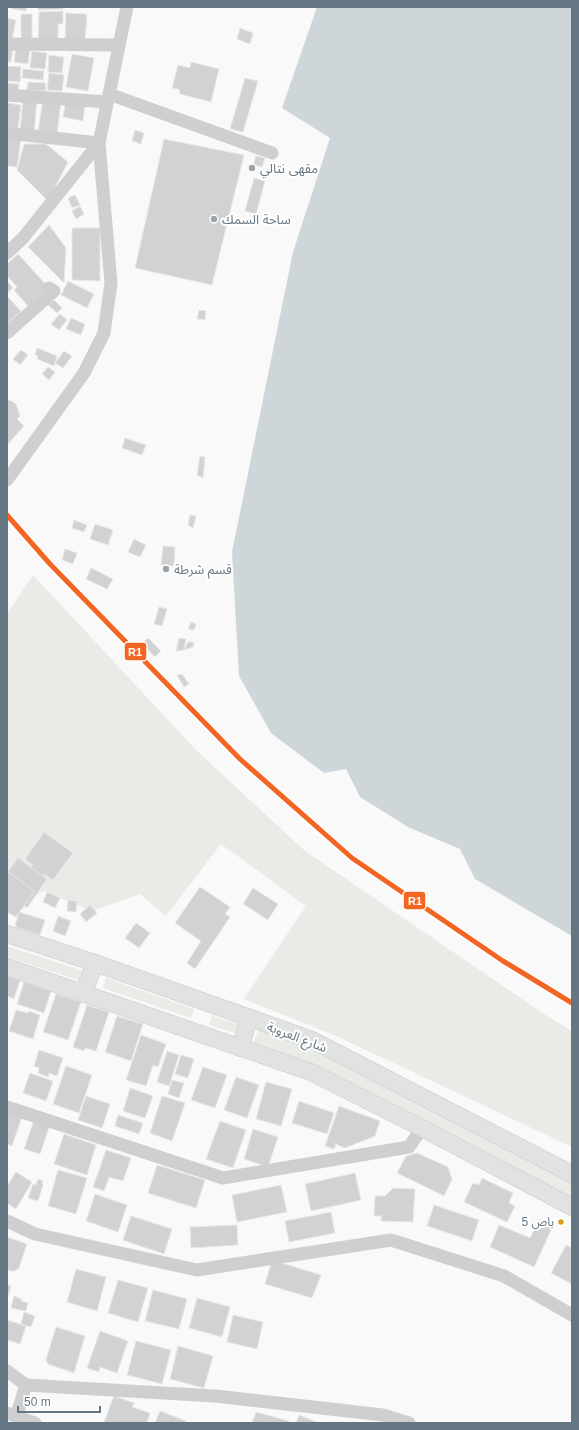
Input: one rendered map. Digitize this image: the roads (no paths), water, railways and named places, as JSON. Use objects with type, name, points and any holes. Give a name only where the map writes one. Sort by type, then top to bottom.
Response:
[{"type":"main road","name":"شارع العروبة","points":[[7,934],[95,963],[207,1002],[249,1019],[312,1040],[572,1174]]},
{"type":"main road","points":[[83,994],[95,963]]},
{"type":"main road","points":[[7,967],[311,1072],[422,1128],[572,1207]]},
{"type":"main road","points":[[240,1048],[249,1019]]},
{"type":"street","points":[[7,480],[84,373],[104,333],[111,284],[99,143],[127,7]]},
{"type":"street","points":[[7,44],[119,45]]},
{"type":"street","points":[[7,95],[108,98],[272,153]]},
{"type":"street","points":[[7,132],[99,143]]},
{"type":"street","points":[[7,253],[23,238],[99,143]]},
{"type":"street","points":[[7,333],[54,291],[49,288]]},
{"type":"street","points":[[7,1107],[223,1178],[408,1147],[422,1128]]},
{"type":"street","points":[[7,1221],[35,1234],[197,1270],[391,1240],[504,1276],[572,1315]]},
{"type":"street","points":[[7,1371],[26,1385],[215,1396],[383,1415],[409,1423]]},
{"type":"street","points":[[26,1385],[11,1415],[35,1423]]},
{"type":"place","name":"مقهى نتالي","points":[[252,168]]},
{"type":"place","name":"ساحة السمك","points":[[214,219]]},
{"type":"place","name":"قسم شرطة","points":[[166,569]]},
{"type":"place","name":"باص 5","points":[[561,1222]]}]
